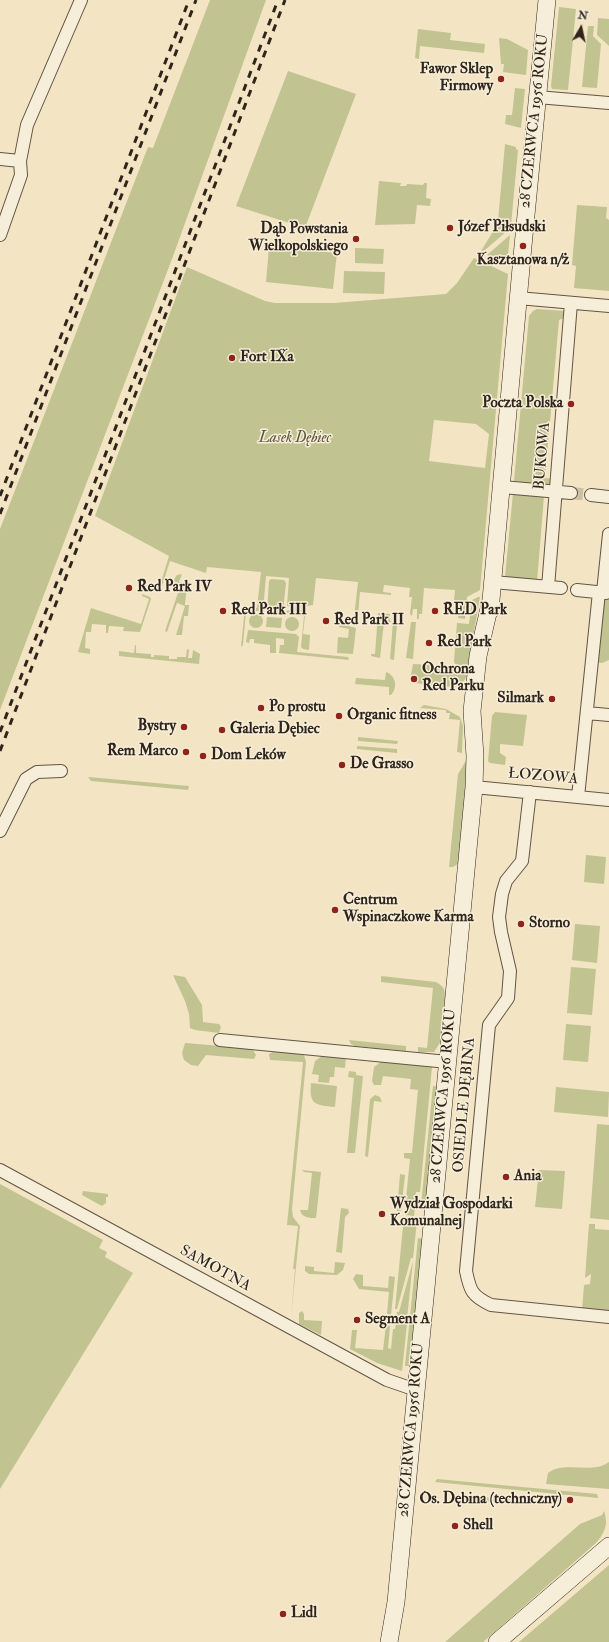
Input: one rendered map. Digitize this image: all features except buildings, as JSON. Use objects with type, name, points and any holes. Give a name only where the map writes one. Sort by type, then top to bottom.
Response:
[{"type":"street","points":[[0,235],[21,175],[20,161],[27,125],[81,0]]},
{"type":"street","name":"28 CZERWCA 1956 ROKU","points":[[389,1642],[396,1602],[474,787],[475,756],[472,711],[478,656],[491,600],[493,582],[518,298],[547,0]]},
{"type":"street","points":[[537,97],[609,103]]},
{"type":"street","points":[[0,159],[20,161]]},
{"type":"street","points":[[518,298],[609,306]]},
{"type":"street","name":"BUKOWA","points":[[548,587],[571,303]]},
{"type":"street","points":[[502,487],[571,493]]},
{"type":"street","points":[[591,495],[609,497]]},
{"type":"street","points":[[578,797],[587,713],[604,592],[609,534]]},
{"type":"street","points":[[493,582],[561,588]]},
{"type":"street","points":[[577,590],[604,592]]},
{"type":"street","points":[[587,713],[609,715]]},
{"type":"street","points":[[0,831],[26,779],[37,772],[61,771]]},
{"type":"street","name":"ŁOZOWA","points":[[474,787],[609,800]]},
{"type":"street","name":"OSIEDLE DĘBINA","points":[[530,792],[522,861],[506,881],[502,894],[499,917],[510,971],[508,998],[489,1025],[466,1271],[469,1289],[479,1299],[491,1305],[609,1317]]},
{"type":"street","points":[[220,1040],[448,1062]]},
{"type":"street","name":"SAMOTNA","points":[[0,1170],[387,1380],[416,1390]]},
{"type":"street","points":[[497,1642],[609,1546]]},
{"type":"street","name":"28 CZERWCA 1956 ROKU","points":[[396,1602],[397,1642]]},
{"type":"green space","points":[[210,0],[266,0],[172,259],[0,710],[0,529],[148,147],[153,148]]},
{"type":"green space","points":[[559,7],[576,9],[568,90],[552,89],[551,86]]},
{"type":"green space","points":[[598,18],[609,19],[609,46],[597,35]]},
{"type":"green space","points":[[588,26],[594,26],[593,36],[601,44],[597,88],[582,87]]},
{"type":"green space","points":[[418,29],[451,33],[450,40],[485,44],[484,53],[420,46],[419,59],[415,58]]},
{"type":"green space","points":[[499,38],[507,39],[528,50],[526,75],[503,72],[504,64],[501,64]]},
{"type":"green space","points":[[288,71],[356,94],[305,228],[236,206]]},
{"type":"green space","points":[[515,88],[525,89],[521,128],[505,124],[506,115],[512,115]]},
{"type":"green space","points":[[505,144],[516,147],[518,150],[511,225],[507,231],[485,250],[481,251],[494,230],[498,220]]},
{"type":"green space","points":[[379,181],[401,183],[400,186],[406,186],[407,184],[423,185],[424,183],[427,183],[426,198],[431,199],[430,206],[417,205],[415,224],[375,225]]},
{"type":"green space","points":[[577,205],[607,207],[606,218],[609,220],[609,291],[574,288],[576,266],[572,265]]},
{"type":"green space","points":[[510,235],[508,255],[499,260],[487,255]]},
{"type":"green space","points":[[269,247],[337,253],[333,289],[266,282]]},
{"type":"green space","points":[[355,248],[384,249],[383,264],[355,263]]},
{"type":"green space","name":"Lasek Dębiec","points":[[474,258],[508,274],[480,590],[467,597],[465,619],[458,618],[459,601],[454,600],[455,590],[424,588],[422,614],[419,614],[419,619],[417,619],[417,609],[413,609],[412,616],[410,614],[412,597],[409,597],[410,588],[384,585],[383,592],[391,593],[391,595],[360,592],[358,615],[354,618],[358,582],[316,578],[313,605],[306,606],[303,634],[310,635],[309,650],[303,649],[301,647],[304,616],[289,615],[286,611],[290,610],[291,606],[287,606],[289,578],[266,576],[263,611],[246,611],[243,645],[241,647],[245,607],[257,608],[261,572],[207,567],[206,573],[170,561],[160,592],[158,592],[169,556],[95,516],[187,267],[265,301],[275,303],[334,303],[446,294],[457,283]],"holes":[[[434,420],[476,424],[489,434],[485,468],[429,461]]]},
{"type":"green space","points":[[344,271],[385,272],[384,294],[343,293]]},
{"type":"green space","points":[[537,309],[564,311],[566,317],[559,320],[545,478],[553,479],[553,482],[548,486],[514,481],[529,316]]},
{"type":"green space","points":[[513,493],[544,496],[537,582],[505,577]]},
{"type":"green space","points":[[182,574],[179,582],[186,584],[187,582],[185,605],[189,605],[188,616],[184,616],[182,635],[176,635],[185,606],[177,603],[167,632],[165,631],[181,584],[173,581],[177,575]]},
{"type":"green space","points":[[271,579],[284,580],[286,583],[283,611],[281,614],[267,612],[269,581]]},
{"type":"green space","points":[[142,594],[150,597],[151,599],[140,632],[123,631],[124,627],[109,626],[108,633],[106,633],[106,625],[92,624],[91,632],[86,632],[85,648],[90,649],[90,654],[78,652],[91,608],[141,624],[149,599],[142,596]]},
{"type":"green space","points":[[602,594],[609,595],[609,660],[602,663],[595,662]]},
{"type":"green space","points":[[480,597],[468,666],[466,668],[455,664],[454,661],[457,623],[469,624],[472,600]]},
{"type":"green space","points":[[378,613],[390,614],[390,621],[392,622],[384,622],[380,658],[371,656],[371,654],[375,654]]},
{"type":"green space","points":[[256,614],[261,616],[263,621],[261,626],[256,628],[251,626],[249,621],[251,616]]},
{"type":"green space","points":[[267,617],[282,618],[281,628],[266,627]]},
{"type":"green space","points":[[289,617],[295,617],[299,621],[299,627],[295,631],[289,631],[285,627],[285,621]]},
{"type":"green space","points":[[393,622],[397,624],[394,660],[390,659]]},
{"type":"green space","points":[[411,622],[416,622],[413,659],[406,658]]},
{"type":"green space","points":[[340,624],[356,628],[353,654],[337,653],[338,637],[348,638],[349,629],[339,627]]},
{"type":"green space","points":[[248,630],[296,634],[299,637],[297,652],[348,657],[349,660],[279,653],[280,645],[284,645],[284,639],[276,638],[276,653],[270,653],[270,645],[254,643],[254,639],[250,639],[249,643],[246,642]]},
{"type":"green space","points":[[135,645],[136,653],[151,654],[151,657],[154,657],[154,655],[169,656],[169,659],[186,657],[187,649],[189,650],[188,658],[192,658],[193,650],[200,654],[199,664],[119,656],[119,651],[134,653]]},
{"type":"green space","points":[[413,664],[434,665],[450,668],[463,672],[467,676],[458,685],[444,687],[416,683],[416,675],[411,675]]},
{"type":"green space","points":[[386,672],[392,676],[395,682],[395,689],[391,695],[389,695],[389,687],[355,684],[356,678],[385,680]]},
{"type":"green space","points":[[424,705],[446,709],[460,717],[463,726],[462,753],[457,752],[460,720],[449,719],[450,713],[446,713],[446,710],[420,708]]},
{"type":"green space","points":[[495,712],[527,715],[523,746],[500,744],[500,753],[506,757],[505,765],[490,763],[488,761],[492,716]]},
{"type":"green space","points":[[358,737],[398,741],[397,744],[358,741]]},
{"type":"green space","points":[[357,746],[397,749],[397,753],[357,749]]},
{"type":"green space","points":[[467,759],[466,795],[459,863],[453,867],[449,867],[458,774]]},
{"type":"green space","points":[[88,777],[189,786],[188,790],[91,781]]},
{"type":"green space","points":[[586,855],[606,857],[604,884],[584,882]]},
{"type":"green space","points":[[575,924],[600,926],[597,963],[572,960]]},
{"type":"green space","points":[[571,967],[596,969],[592,1015],[567,1013]]},
{"type":"green space","points":[[173,975],[185,977],[202,1005],[203,1022],[219,1024],[221,1027],[219,1033],[190,1028],[189,1014],[185,1001]]},
{"type":"green space","points":[[381,976],[436,982],[443,988],[445,991],[445,996],[441,1041],[434,1052],[418,1052],[418,1047],[427,1048],[433,988],[381,982]]},
{"type":"green space","points":[[566,1024],[591,1026],[588,1062],[563,1060]]},
{"type":"green space","points":[[349,1040],[406,1046],[406,1051],[355,1046],[351,1044]]},
{"type":"green space","points":[[185,1043],[246,1048],[253,1050],[256,1055],[254,1059],[206,1055],[198,1066],[191,1065],[184,1060],[182,1053]]},
{"type":"green space","points":[[275,1051],[304,1055],[306,1062],[292,1209],[293,1217],[300,1226],[291,1318],[295,1269],[293,1269],[298,1226],[287,1225],[303,1062],[270,1060],[269,1054]]},
{"type":"green space","points":[[322,1056],[346,1057],[345,1068],[335,1067],[334,1077],[330,1077],[329,1083],[318,1082],[319,1075],[312,1074],[315,1061]]},
{"type":"green space","points":[[382,1061],[432,1067],[420,1192],[416,1192],[414,1216],[406,1215],[407,1209],[405,1208],[410,1159],[404,1158],[404,1153],[412,1153],[418,1090],[410,1089],[411,1079],[383,1076],[381,1085],[374,1085],[372,1081],[374,1067]]},
{"type":"green space","points":[[349,1071],[356,1072],[356,1075],[363,1076],[355,1153],[347,1153],[354,1078],[348,1077]]},
{"type":"green space","points":[[311,1083],[337,1086],[335,1107],[323,1106],[312,1100]]},
{"type":"green space","points":[[433,1086],[439,1087],[426,1205],[421,1205]]},
{"type":"green space","points":[[556,1087],[609,1092],[608,1117],[554,1112]]},
{"type":"green space","points":[[375,1095],[380,1097],[382,1102],[374,1101],[368,1157],[365,1156],[370,1099]]},
{"type":"green space","points":[[597,1124],[609,1125],[609,1220],[590,1218]]},
{"type":"green space","points":[[302,1170],[321,1172],[316,1218],[308,1218],[302,1215],[300,1210],[308,1210],[312,1173],[304,1172]]},
{"type":"green space","points":[[539,1170],[565,1171],[562,1209],[535,1207]]},
{"type":"green space","points":[[400,1174],[405,1175],[401,1211],[397,1211]]},
{"type":"green space","points":[[0,1184],[103,1240],[99,1248],[107,1252],[105,1257],[133,1273],[0,1489]]},
{"type":"green space","points":[[83,1191],[108,1194],[108,1197],[106,1197],[106,1203],[102,1206],[82,1195]]},
{"type":"green space","points":[[341,1208],[348,1209],[349,1213],[345,1217],[342,1253],[336,1252]]},
{"type":"green space","points":[[406,1220],[417,1221],[413,1258],[411,1258],[397,1309],[395,1309],[403,1226],[405,1226]]},
{"type":"green space","points":[[589,1224],[595,1224],[595,1229],[609,1230],[609,1313],[582,1310],[584,1285],[590,1284],[591,1274],[585,1278]]},
{"type":"green space","points":[[418,1238],[423,1239],[412,1366],[405,1366]]},
{"type":"green space","points":[[413,1261],[407,1319],[396,1318],[397,1312],[399,1312]]},
{"type":"green space","points":[[335,1262],[345,1263],[343,1270],[337,1275],[309,1274],[305,1271],[305,1266],[314,1267],[314,1271],[334,1273]]},
{"type":"green space","points":[[356,1274],[363,1275],[363,1286],[388,1288],[389,1276],[395,1277],[391,1315],[387,1314],[389,1292],[359,1289],[353,1279]]},
{"type":"green space","points":[[302,1311],[304,1314],[304,1320],[322,1321],[321,1335],[299,1324],[299,1313]]},
{"type":"green space","points":[[396,1323],[407,1324],[402,1371],[377,1363],[350,1349],[352,1330],[357,1330],[355,1348],[383,1350],[386,1325],[390,1326],[388,1348],[391,1349],[393,1329],[395,1329]]},
{"type":"green space","points":[[609,1462],[609,1489],[546,1484],[548,1473],[555,1469],[602,1466]]},
{"type":"green space","points":[[437,1479],[597,1494],[598,1498],[435,1482]]},
{"type":"green space","points":[[481,1497],[517,1500],[520,1503],[518,1505],[482,1501],[480,1499]]},
{"type":"green space","points":[[604,1511],[606,1520],[605,1528],[596,1543],[483,1642],[445,1642],[580,1524],[602,1515]]},
{"type":"green space","points":[[609,1565],[609,1642],[519,1642]]},
{"type":"tunnel","points":[[571,493],[591,495]]},
{"type":"railway","points":[[0,496],[189,0]]},
{"type":"railway","points":[[0,514],[196,0]]},
{"type":"railway","points":[[0,732],[278,0]]},
{"type":"railway","points":[[0,751],[285,0]]},
{"type":"place","name":"Fawor Sklep Firmowy","points":[[501,79]]},
{"type":"place","name":"Józef Piłsudski","points":[[450,228]]},
{"type":"place","name":"Dąb Powstania Wielkopolskiego","points":[[356,239]]},
{"type":"place","name":"Kasztanowa n/ż","points":[[523,246]]},
{"type":"place","name":"Fort IXa","points":[[232,358]]},
{"type":"place","name":"Poczta Polska","points":[[571,404]]},
{"type":"place","name":"Red Park IV","points":[[129,588]]},
{"type":"place","name":"Red Park III","points":[[223,611]]},
{"type":"place","name":"RED Park","points":[[435,611]]},
{"type":"place","name":"Red Park II","points":[[326,621]]},
{"type":"place","name":"Red Park","points":[[429,643]]},
{"type":"place","name":"Ochrona Red Parku","points":[[414,679]]},
{"type":"place","name":"Silmark","points":[[552,699]]},
{"type":"place","name":"Po prostu","points":[[261,708]]},
{"type":"place","name":"Organic fitness","points":[[339,716]]},
{"type":"place","name":"Bystry","points":[[184,727]]},
{"type":"place","name":"Galeria Dębiec","points":[[222,730]]},
{"type":"place","name":"Rem Marco","points":[[186,752]]},
{"type":"place","name":"Dom Leków","points":[[203,756]]},
{"type":"place","name":"De Grasso","points":[[342,765]]},
{"type":"place","name":"Centrum Wspinaczkowe Karma","points":[[335,910]]},
{"type":"place","name":"Storno","points":[[521,924]]},
{"type":"place","name":"Ania","points":[[506,1177]]},
{"type":"place","name":"Wydział Gospodarki Komunalnej","points":[[382,1214]]},
{"type":"place","name":"Segment A","points":[[357,1320]]},
{"type":"place","name":"Os. Dębina (techniczny)","points":[[570,1500]]},
{"type":"place","name":"Shell","points":[[455,1526]]},
{"type":"place","name":"Lidl","points":[[283,1614]]}]
